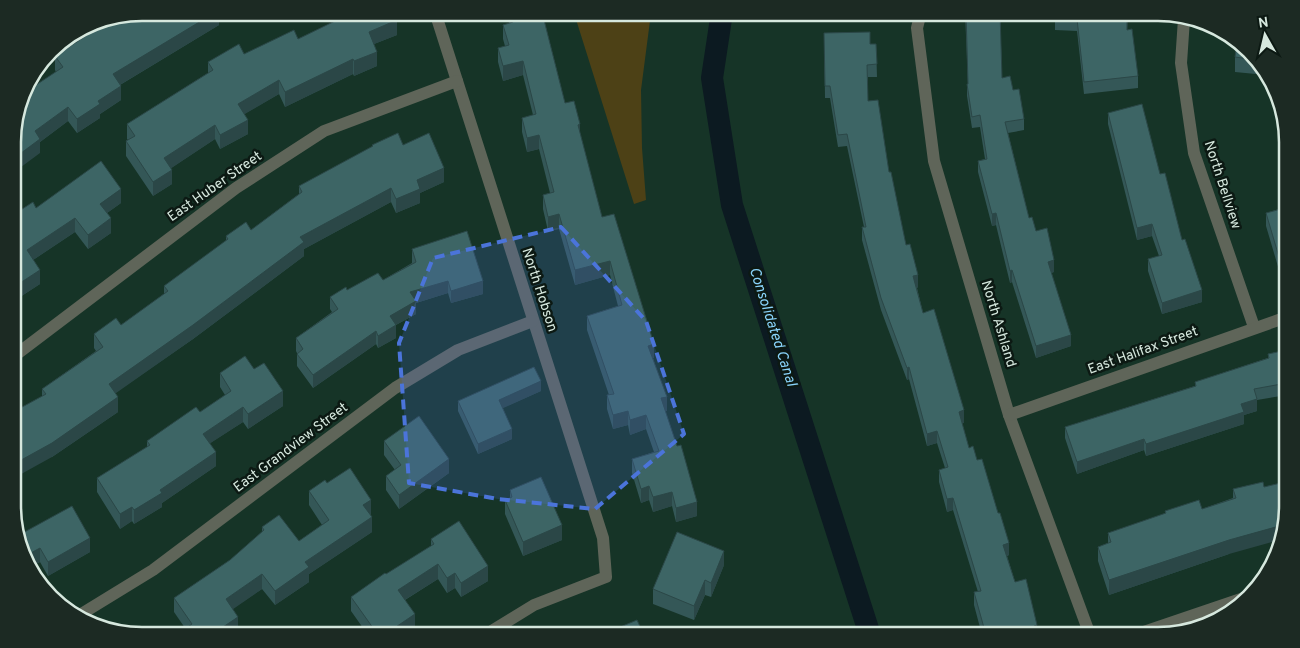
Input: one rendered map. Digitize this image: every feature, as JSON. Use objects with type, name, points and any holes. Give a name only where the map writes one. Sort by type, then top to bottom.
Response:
[{"type":"street","name":"North Ashland","points":[[918,21],[917,28],[934,161],[1009,415],[1087,626]]},
{"type":"street","name":"North Hobson","points":[[438,22],[603,538],[606,577],[534,605],[499,627]]},
{"type":"street","name":"North Bellview","points":[[1184,24],[1181,63],[1194,153],[1254,327]]},
{"type":"street","name":"East Huber Street","points":[[21,351],[236,188],[324,131],[457,81]]},
{"type":"street","name":"East Halifax Street","points":[[1009,415],[1279,319]]},
{"type":"street","name":"East Grandview Street","points":[[84,612],[153,570],[395,388],[458,350],[533,321]]},
{"type":"street","points":[[1162,626],[1229,603]]},
{"type":"highlighted area","points":[[561,227],[646,321],[684,434],[595,509],[498,499],[409,483],[399,343],[433,258]]},
{"type":"shaded area","points":[[650,21],[641,90],[642,148],[646,200],[634,204],[577,22]]},
{"type":"building","points":[[966,21],[1000,21],[1002,78],[1010,76],[1013,90],[1019,89],[1024,119],[1005,122],[1029,218],[1032,217],[1036,231],[1047,228],[1054,260],[1048,262],[1071,335],[1036,346],[1012,270],[1010,271],[996,213],[992,214],[978,161],[987,159],[980,115],[972,117],[968,84]]},
{"type":"building","points":[[1077,21],[1127,21],[1127,30],[1132,29],[1138,76],[1084,82]]},
{"type":"building","points":[[134,22],[199,22],[113,74],[121,86],[98,101],[100,104],[77,119],[68,107],[35,131],[40,139],[22,152],[22,127],[30,96],[36,85],[63,67],[56,58],[88,34],[119,24]]},
{"type":"building","points":[[333,22],[393,22],[369,32],[377,52],[354,61],[353,59],[285,92],[279,80],[238,104],[248,120],[220,135],[215,125],[164,158],[172,170],[153,182],[126,141],[135,136],[127,124],[213,70],[208,62],[239,44],[244,54],[294,30],[298,39]]},
{"type":"building","points":[[513,22],[544,22],[565,103],[574,101],[580,124],[578,125],[602,217],[614,214],[654,344],[648,346],[667,397],[661,398],[677,446],[681,445],[697,502],[676,508],[672,492],[653,497],[649,486],[641,489],[632,459],[659,451],[646,415],[630,420],[628,411],[613,415],[607,395],[614,394],[587,316],[622,305],[610,261],[575,270],[559,214],[548,217],[543,195],[554,192],[539,135],[527,138],[522,118],[536,114],[523,61],[503,66],[498,48],[509,45],[503,25]]},
{"type":"building","points":[[870,32],[870,44],[876,44],[877,64],[867,65],[868,101],[878,100],[889,172],[891,172],[906,245],[910,244],[918,275],[913,276],[923,313],[934,309],[964,410],[959,412],[969,448],[973,446],[977,460],[982,459],[1009,543],[1003,545],[1015,582],[1026,579],[1037,625],[1034,626],[984,626],[974,592],[981,591],[953,498],[947,499],[939,470],[948,467],[937,431],[927,434],[909,367],[907,368],[881,298],[862,227],[866,227],[847,134],[838,135],[830,86],[825,86],[824,33]]},
{"type":"building","points":[[1236,51],[1240,54],[1240,58],[1235,57]]},
{"type":"building","points":[[1142,104],[1160,174],[1165,173],[1182,240],[1185,239],[1202,290],[1162,303],[1148,259],[1162,255],[1152,224],[1137,228],[1108,113]]},
{"type":"building","points":[[398,133],[403,145],[429,133],[444,168],[417,180],[420,189],[396,199],[391,188],[300,237],[304,242],[193,325],[109,384],[118,397],[52,443],[21,460],[21,407],[46,394],[42,389],[103,347],[94,334],[116,318],[121,325],[168,291],[164,286],[228,239],[226,236],[246,222],[251,230],[302,192],[299,186],[372,145]]},
{"type":"building","points":[[101,161],[121,189],[100,204],[111,218],[88,235],[75,218],[27,250],[40,270],[22,282],[22,209],[33,202],[36,208]]},
{"type":"building","points":[[1279,210],[1279,257],[1266,213]]},
{"type":"building","points":[[467,231],[483,281],[451,291],[448,281],[410,292],[416,301],[390,316],[396,325],[378,336],[376,331],[313,375],[297,354],[303,349],[296,338],[338,309],[330,297],[346,287],[347,290],[378,273],[383,280],[416,262],[412,249]]},
{"type":"building","points":[[1279,352],[1279,384],[1254,389],[1257,399],[1241,404],[1244,412],[1146,444],[1144,439],[1077,462],[1065,427],[1196,386],[1195,382],[1269,358],[1268,354]]},
{"type":"building","points":[[245,356],[254,369],[264,363],[283,391],[248,414],[243,407],[203,434],[216,452],[160,490],[162,493],[134,510],[132,507],[120,514],[97,478],[150,445],[147,441],[196,407],[200,412],[231,391],[220,373]]},
{"type":"building","points":[[534,367],[541,381],[499,400],[512,429],[478,444],[458,401]]},
{"type":"building","points":[[419,416],[449,459],[399,495],[386,476],[401,465],[384,441]]},
{"type":"building","points":[[350,468],[371,500],[363,505],[372,517],[305,562],[309,567],[275,591],[262,574],[226,599],[238,617],[223,627],[188,627],[192,624],[174,598],[230,560],[264,530],[262,527],[279,515],[299,541],[329,520],[309,491],[325,480],[327,483]]},
{"type":"building","points":[[541,477],[562,525],[523,542],[505,500],[512,497],[510,490]]},
{"type":"building","points":[[1263,482],[1264,487],[1279,483],[1277,527],[1229,540],[1109,580],[1098,547],[1111,542],[1108,533],[1199,500],[1202,509],[1236,498],[1233,489]]},
{"type":"building","points":[[72,506],[90,538],[48,562],[40,548],[31,553],[24,532]]},
{"type":"building","points":[[459,521],[488,566],[461,583],[455,573],[447,578],[438,564],[398,590],[415,614],[396,627],[372,627],[351,597],[385,573],[434,544],[431,539]]},
{"type":"building","points":[[677,532],[724,551],[711,583],[705,580],[694,606],[653,589]]},
{"type":"building","points":[[637,620],[640,627],[621,627]]},
{"type":"waterway","name":"Consolidated Canal","points":[[721,21],[712,78],[732,205],[867,626]]}]
